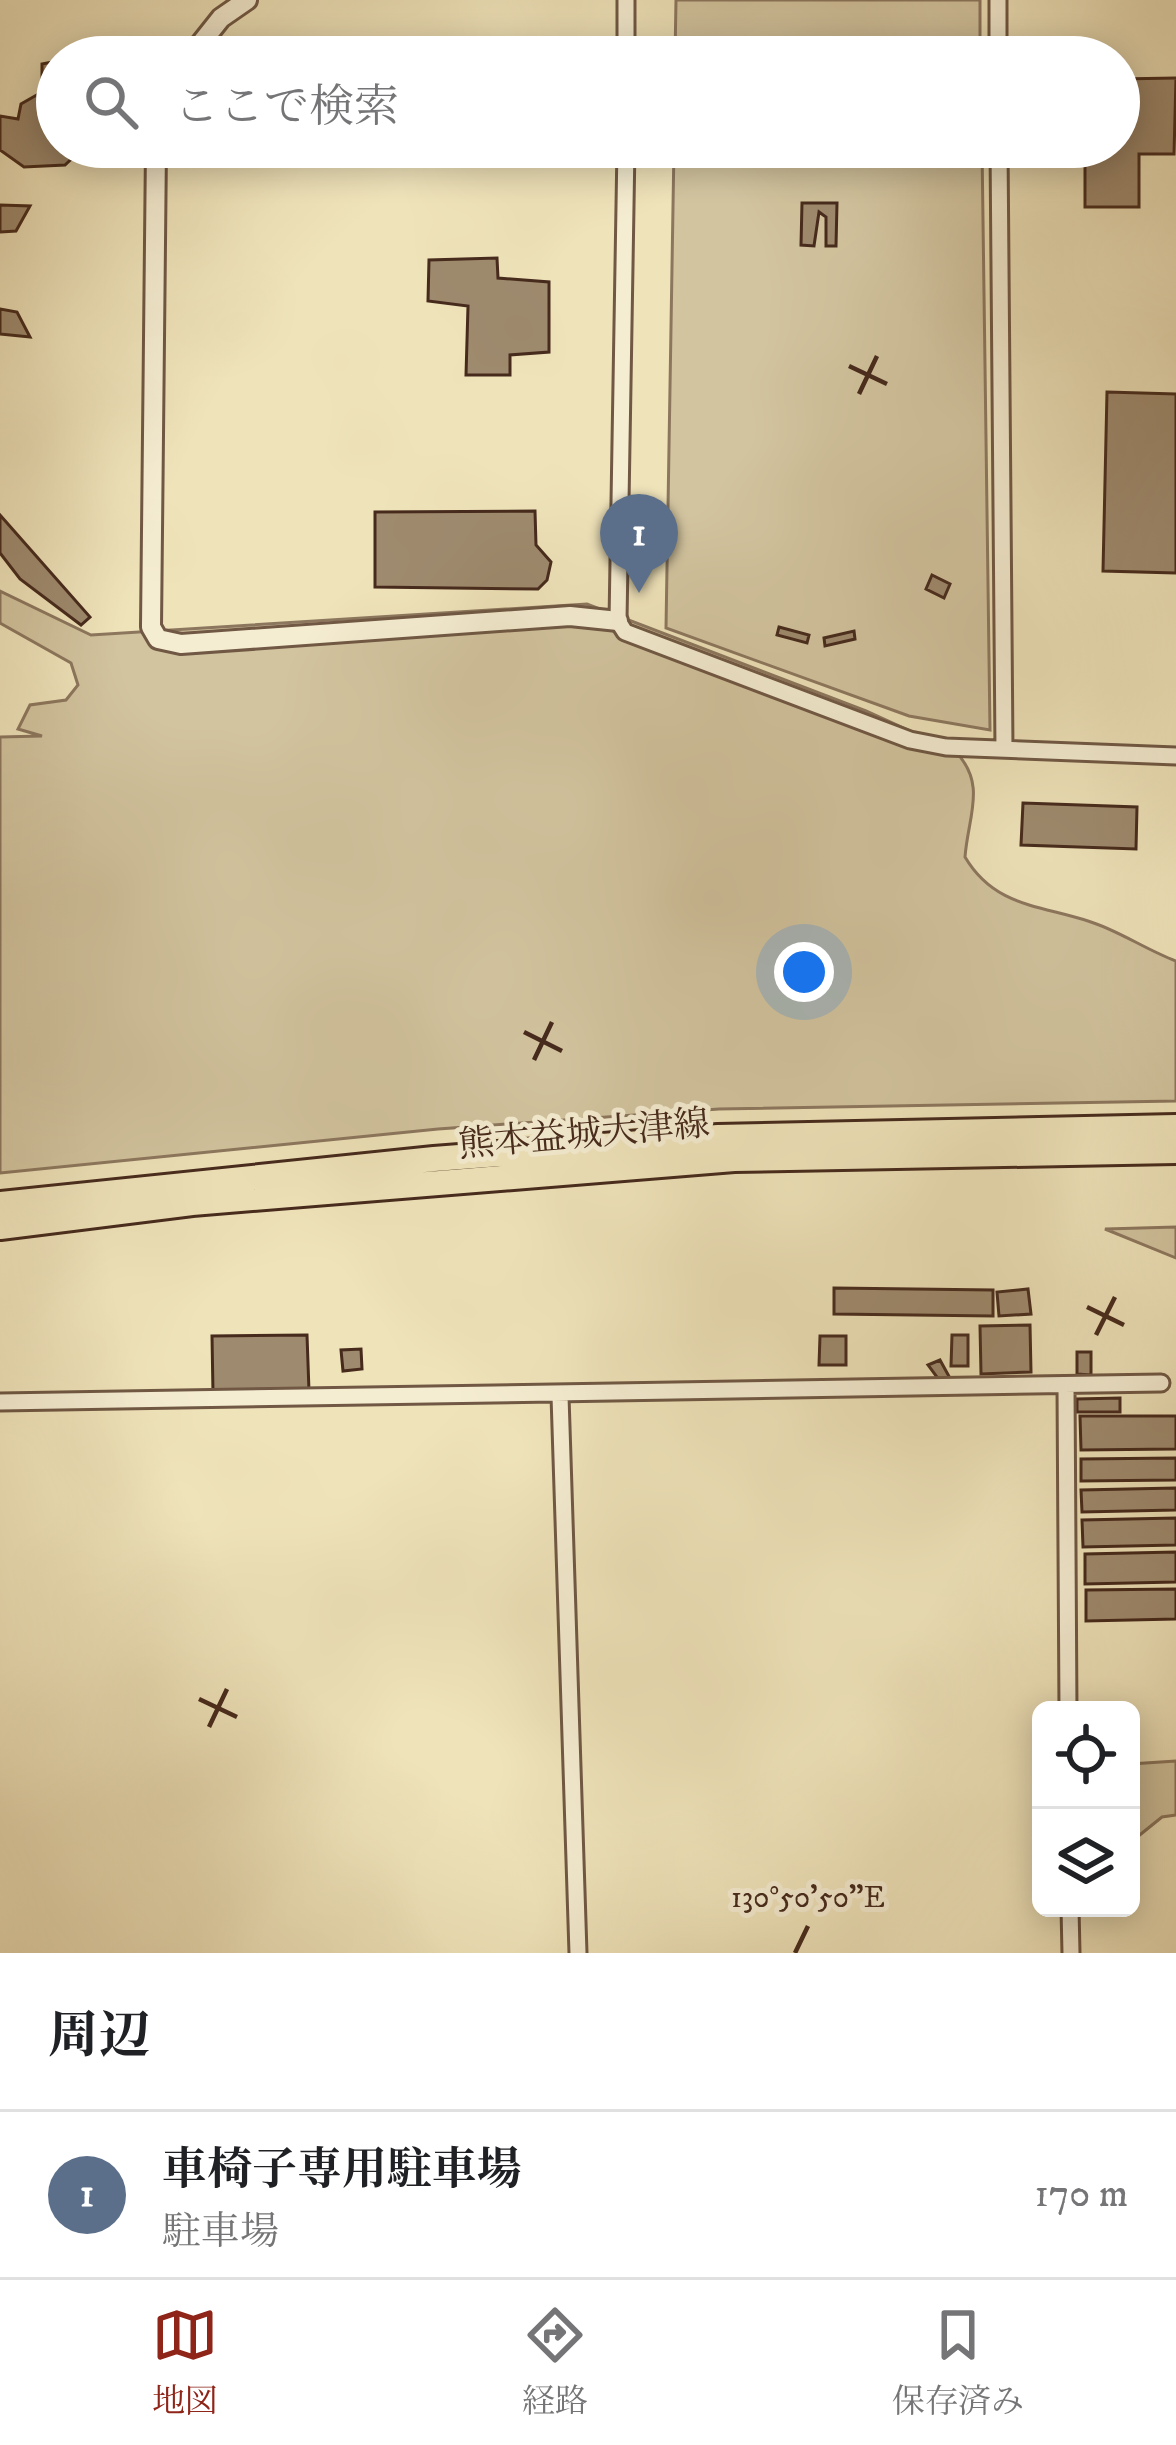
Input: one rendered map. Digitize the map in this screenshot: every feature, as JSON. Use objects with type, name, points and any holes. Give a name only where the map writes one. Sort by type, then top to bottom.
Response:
[{"type":"main road","name":"熊本益城大津線","points":[[0,1204],[388,1163],[718,1137],[1176,1127]]},
{"type":"main road","name":"熊本益城大津線","points":[[0,1227],[192,1203],[734,1159],[1176,1151]]},
{"type":"street","points":[[206,36],[221,17],[247,0]]},
{"type":"street","points":[[626,0],[626,36]]},
{"type":"street","points":[[998,0],[998,36]]},
{"type":"street","points":[[156,168],[151,628],[158,639],[181,644],[570,616],[618,621]]},
{"type":"street","points":[[626,168],[618,621],[625,632],[910,740],[1176,756]]},
{"type":"street","points":[[999,168],[1004,749]]},
{"type":"street","points":[[0,1402],[1161,1383]]},
{"type":"street","points":[[1066,1388],[1068,1701]]},
{"type":"street","points":[[560,1396],[578,1953]]},
{"type":"street","points":[[1070,1917],[1071,1953]]},
{"type":"shaded area","points":[[676,0],[980,0],[980,36],[675,36]]},
{"type":"shaded area","points":[[674,168],[982,168],[990,730],[909,716],[666,628]]},
{"type":"shaded area","points":[[0,591],[91,635],[587,604],[866,711],[956,752],[965,764],[973,802],[965,857],[989,885],[1019,901],[1099,925],[1176,961],[1176,1101],[719,1109],[438,1129],[0,1173],[0,737],[42,736],[18,729],[30,705],[66,700],[78,685],[71,663],[0,623]]},
{"type":"shaded area","points":[[1176,1227],[1176,1258],[1105,1229]]},
{"type":"shaded area","points":[[1176,1761],[1176,1815],[1162,1817],[1140,1835],[1140,1809],[1140,1763]]},
{"type":"building","points":[[1176,78],[1174,154],[1140,154],[1140,79]]},
{"type":"building","points":[[36,95],[36,166],[24,167],[0,150],[0,116],[18,119],[21,104]]},
{"type":"building","points":[[1085,168],[1139,168],[1139,207],[1085,207]]},
{"type":"building","points":[[802,203],[837,203],[836,246],[826,246],[826,217],[819,212],[814,246],[801,245]]},
{"type":"building","points":[[0,205],[30,206],[16,231],[0,232]]},
{"type":"building","points":[[497,258],[498,278],[549,282],[549,352],[510,355],[510,375],[466,375],[468,306],[428,301],[429,260]]},
{"type":"building","points":[[0,309],[17,312],[30,337],[0,334]]},
{"type":"building","points":[[1107,392],[1176,394],[1176,573],[1103,571]]},
{"type":"building","points":[[535,511],[536,545],[551,562],[547,580],[538,589],[375,587],[375,512]]},
{"type":"building","points":[[0,515],[90,617],[81,625],[20,579],[0,553]]},
{"type":"building","points":[[932,575],[950,584],[944,598],[926,589]]},
{"type":"building","points":[[779,627],[809,635],[807,643],[777,635]]},
{"type":"building","points":[[854,631],[855,639],[825,646],[824,638]]},
{"type":"building","points":[[1023,803],[1137,807],[1136,849],[1021,845]]},
{"type":"building","points":[[834,1288],[993,1290],[993,1316],[834,1314]]},
{"type":"building","points":[[1028,1289],[1031,1314],[999,1316],[997,1292]]},
{"type":"building","points":[[1030,1325],[1031,1372],[981,1374],[980,1326]]},
{"type":"building","points":[[307,1335],[309,1391],[213,1393],[212,1336]]},
{"type":"building","points":[[952,1335],[968,1335],[968,1366],[951,1366]]},
{"type":"building","points":[[820,1336],[846,1336],[846,1365],[819,1365]]},
{"type":"building","points":[[361,1349],[362,1369],[343,1371],[341,1350]]},
{"type":"building","points":[[1077,1352],[1091,1352],[1091,1375],[1077,1374]]},
{"type":"building","points":[[940,1360],[951,1380],[942,1384],[928,1365]]},
{"type":"building","points":[[1120,1398],[1120,1412],[1077,1412],[1077,1399]]},
{"type":"building","points":[[1080,1416],[1176,1416],[1176,1449],[1081,1450]]},
{"type":"building","points":[[1176,1458],[1176,1480],[1081,1481],[1081,1459]]},
{"type":"building","points":[[1176,1488],[1176,1510],[1082,1512],[1081,1490]]},
{"type":"building","points":[[1176,1518],[1176,1545],[1083,1547],[1082,1520]]},
{"type":"building","points":[[1176,1552],[1176,1582],[1085,1584],[1085,1554]]},
{"type":"building","points":[[1176,1589],[1176,1619],[1086,1621],[1086,1590]]},
{"type":"place","name":"車椅子専用駐車場","points":[[639,593]]}]
